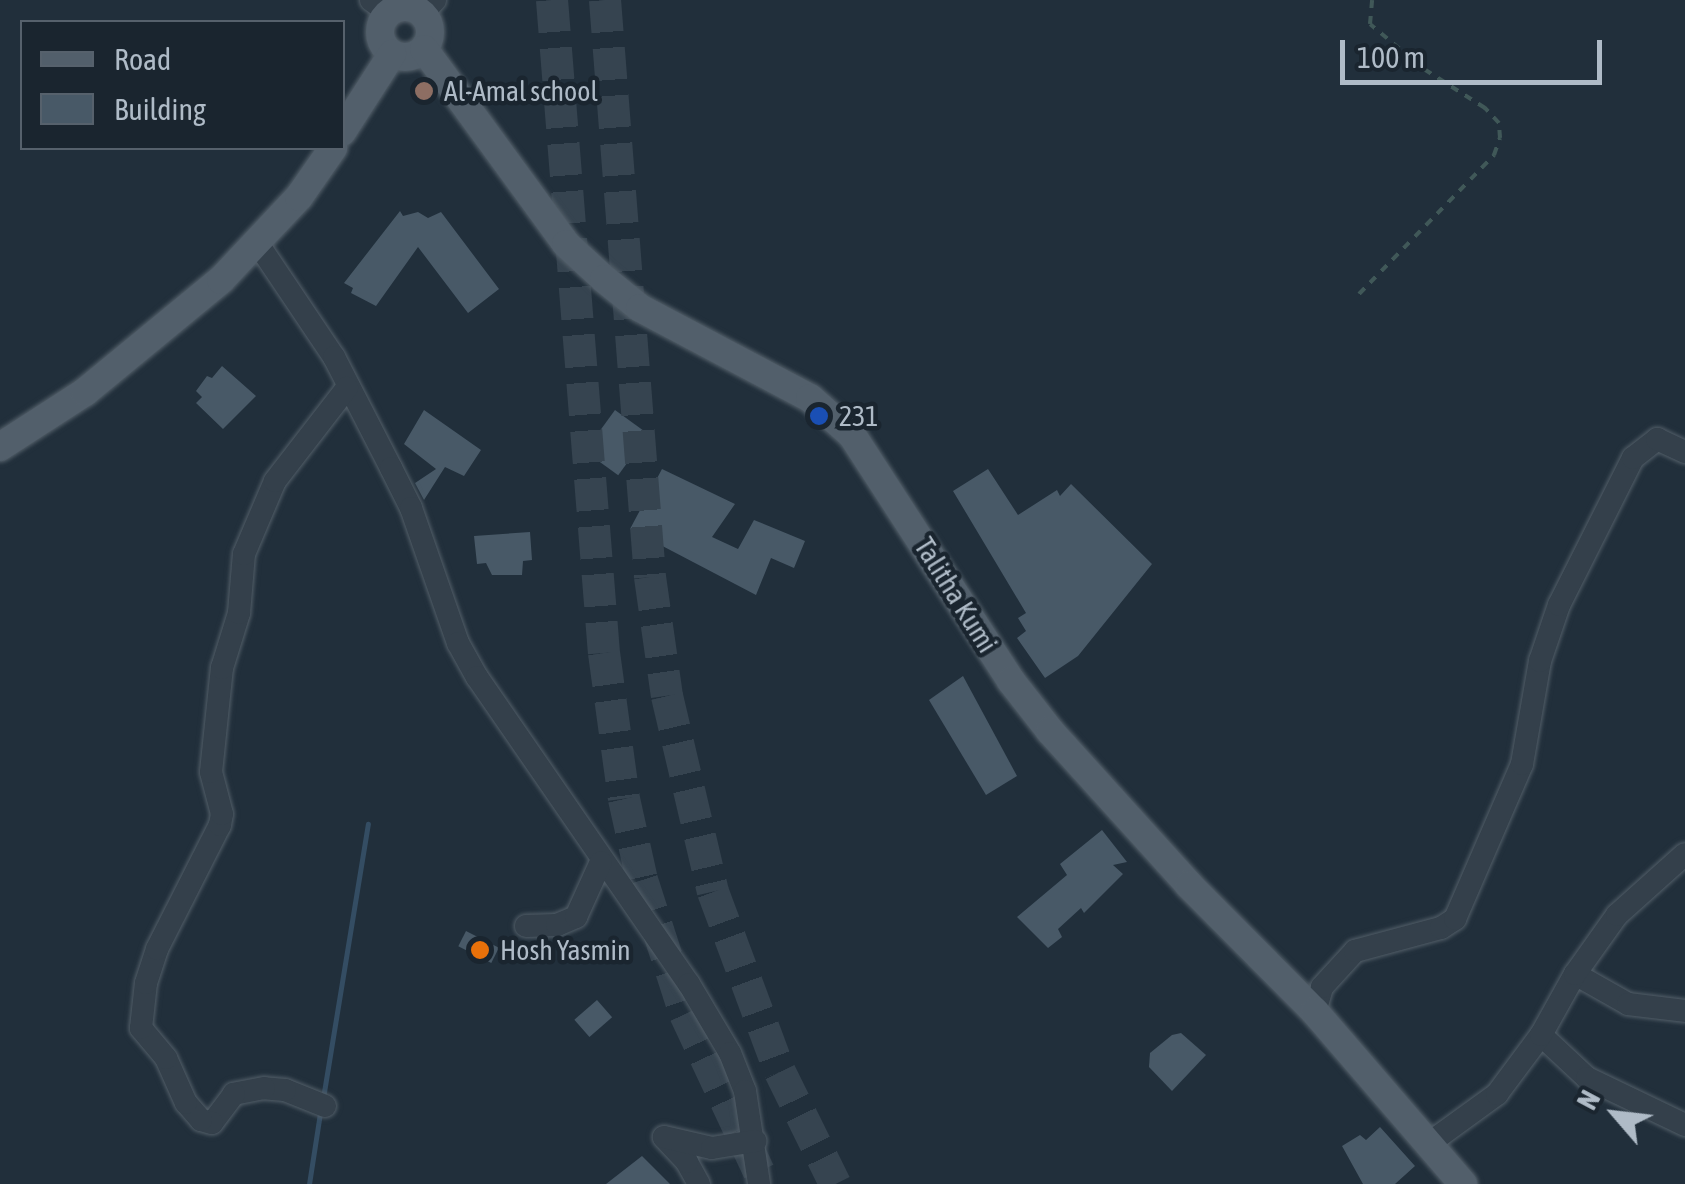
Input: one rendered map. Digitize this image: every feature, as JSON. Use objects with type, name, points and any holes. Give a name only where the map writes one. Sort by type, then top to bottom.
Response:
[{"type":"main road","points":[[380,6],[428,7],[430,35],[424,49],[410,57],[392,54],[384,46],[380,32],[380,6]]},
{"type":"main road","name":"Talitha Kumi","points":[[424,49],[566,244],[604,280],[640,308],[810,398],[852,435],[1011,681],[1050,731],[1189,885],[1315,1012],[1431,1142],[1463,1184]]},
{"type":"main road","points":[[345,127],[392,54]]},
{"type":"main road","points":[[0,447],[85,392],[221,280],[300,197],[331,150]]},
{"type":"street","points":[[256,241],[334,356],[346,388],[411,508],[458,643],[601,862],[679,969],[730,1053],[746,1091],[760,1184]]},
{"type":"street","points":[[324,1106],[285,1090],[264,1088],[234,1094],[212,1124],[201,1120],[186,1103],[166,1058],[141,1028],[146,983],[158,949],[220,825],[222,814],[210,772],[222,668],[239,613],[244,554],[275,480],[346,388]]},
{"type":"street","points":[[1315,1012],[1322,987],[1355,951],[1440,928],[1455,919],[1522,764],[1540,661],[1560,605],[1634,458],[1657,438],[1685,452]]},
{"type":"street","points":[[1431,1142],[1498,1094],[1541,1035],[1575,974],[1617,914],[1685,854]]},
{"type":"street","points":[[526,926],[556,925],[576,917],[601,862]]},
{"type":"street","points":[[1575,974],[1628,1004],[1685,1011]]},
{"type":"street","points":[[1541,1035],[1588,1078],[1685,1125]]},
{"type":"street","points":[[699,1184],[687,1162],[664,1138],[712,1148],[755,1141]]},
{"type":"path","points":[[1359,294],[1494,155],[1500,138],[1499,123],[1485,108],[1424,70],[1370,24],[1372,0]]},
{"type":"building","points":[[400,211],[403,216],[418,212],[428,218],[441,212],[499,289],[468,313],[418,247],[376,306],[351,293],[353,288],[344,283]]},
{"type":"building","points":[[222,366],[256,396],[223,429],[196,403],[202,397],[196,391],[207,376],[212,378]]},
{"type":"building","points":[[424,410],[481,450],[464,476],[445,467],[424,500],[415,483],[436,469],[404,444]]},
{"type":"building","points":[[615,410],[648,434],[618,475],[585,451]]},
{"type":"building","points":[[662,469],[735,504],[712,537],[738,549],[754,520],[805,541],[794,568],[771,558],[756,595],[630,529]]},
{"type":"building","points":[[988,469],[1018,515],[1057,490],[1060,496],[1071,484],[1152,564],[1078,656],[1045,678],[1017,638],[1026,631],[1018,618],[1026,613],[953,491]]},
{"type":"building","points":[[530,532],[532,560],[523,561],[522,575],[492,575],[486,563],[477,564],[474,536]]},
{"type":"building","points":[[963,676],[1017,776],[986,795],[929,700]]},
{"type":"building","points":[[1102,830],[1127,862],[1113,865],[1123,874],[1084,913],[1081,908],[1058,929],[1062,937],[1048,948],[1017,917],[1067,875],[1060,864]]},
{"type":"building","points":[[466,931],[499,948],[491,963],[458,946]]},
{"type":"building","points":[[597,1000],[612,1017],[589,1037],[574,1020]]},
{"type":"building","points":[[1181,1033],[1206,1055],[1172,1091],[1149,1067],[1150,1053],[1172,1035]]},
{"type":"building","points":[[1380,1127],[1415,1166],[1395,1184],[1363,1184],[1342,1146],[1360,1135],[1366,1140]]},
{"type":"building","points":[[642,1156],[670,1184],[606,1184]]},
{"type":"waterway","points":[[323,1098],[368,824]]},
{"type":"waterway","points":[[309,1184],[320,1113]]},
{"type":"tunnel","points":[[552,0],[604,653],[624,799],[642,880],[685,1014],[759,1172]]},
{"type":"tunnel","points":[[605,0],[650,577],[667,696],[713,892],[780,1072],[835,1184]]},
{"type":"place","name":"Al-Amal school","points":[[424,91]]},
{"type":"place","name":"231","points":[[819,416]]},
{"type":"place","name":"Hosh Yasmin","points":[[480,950]]}]
